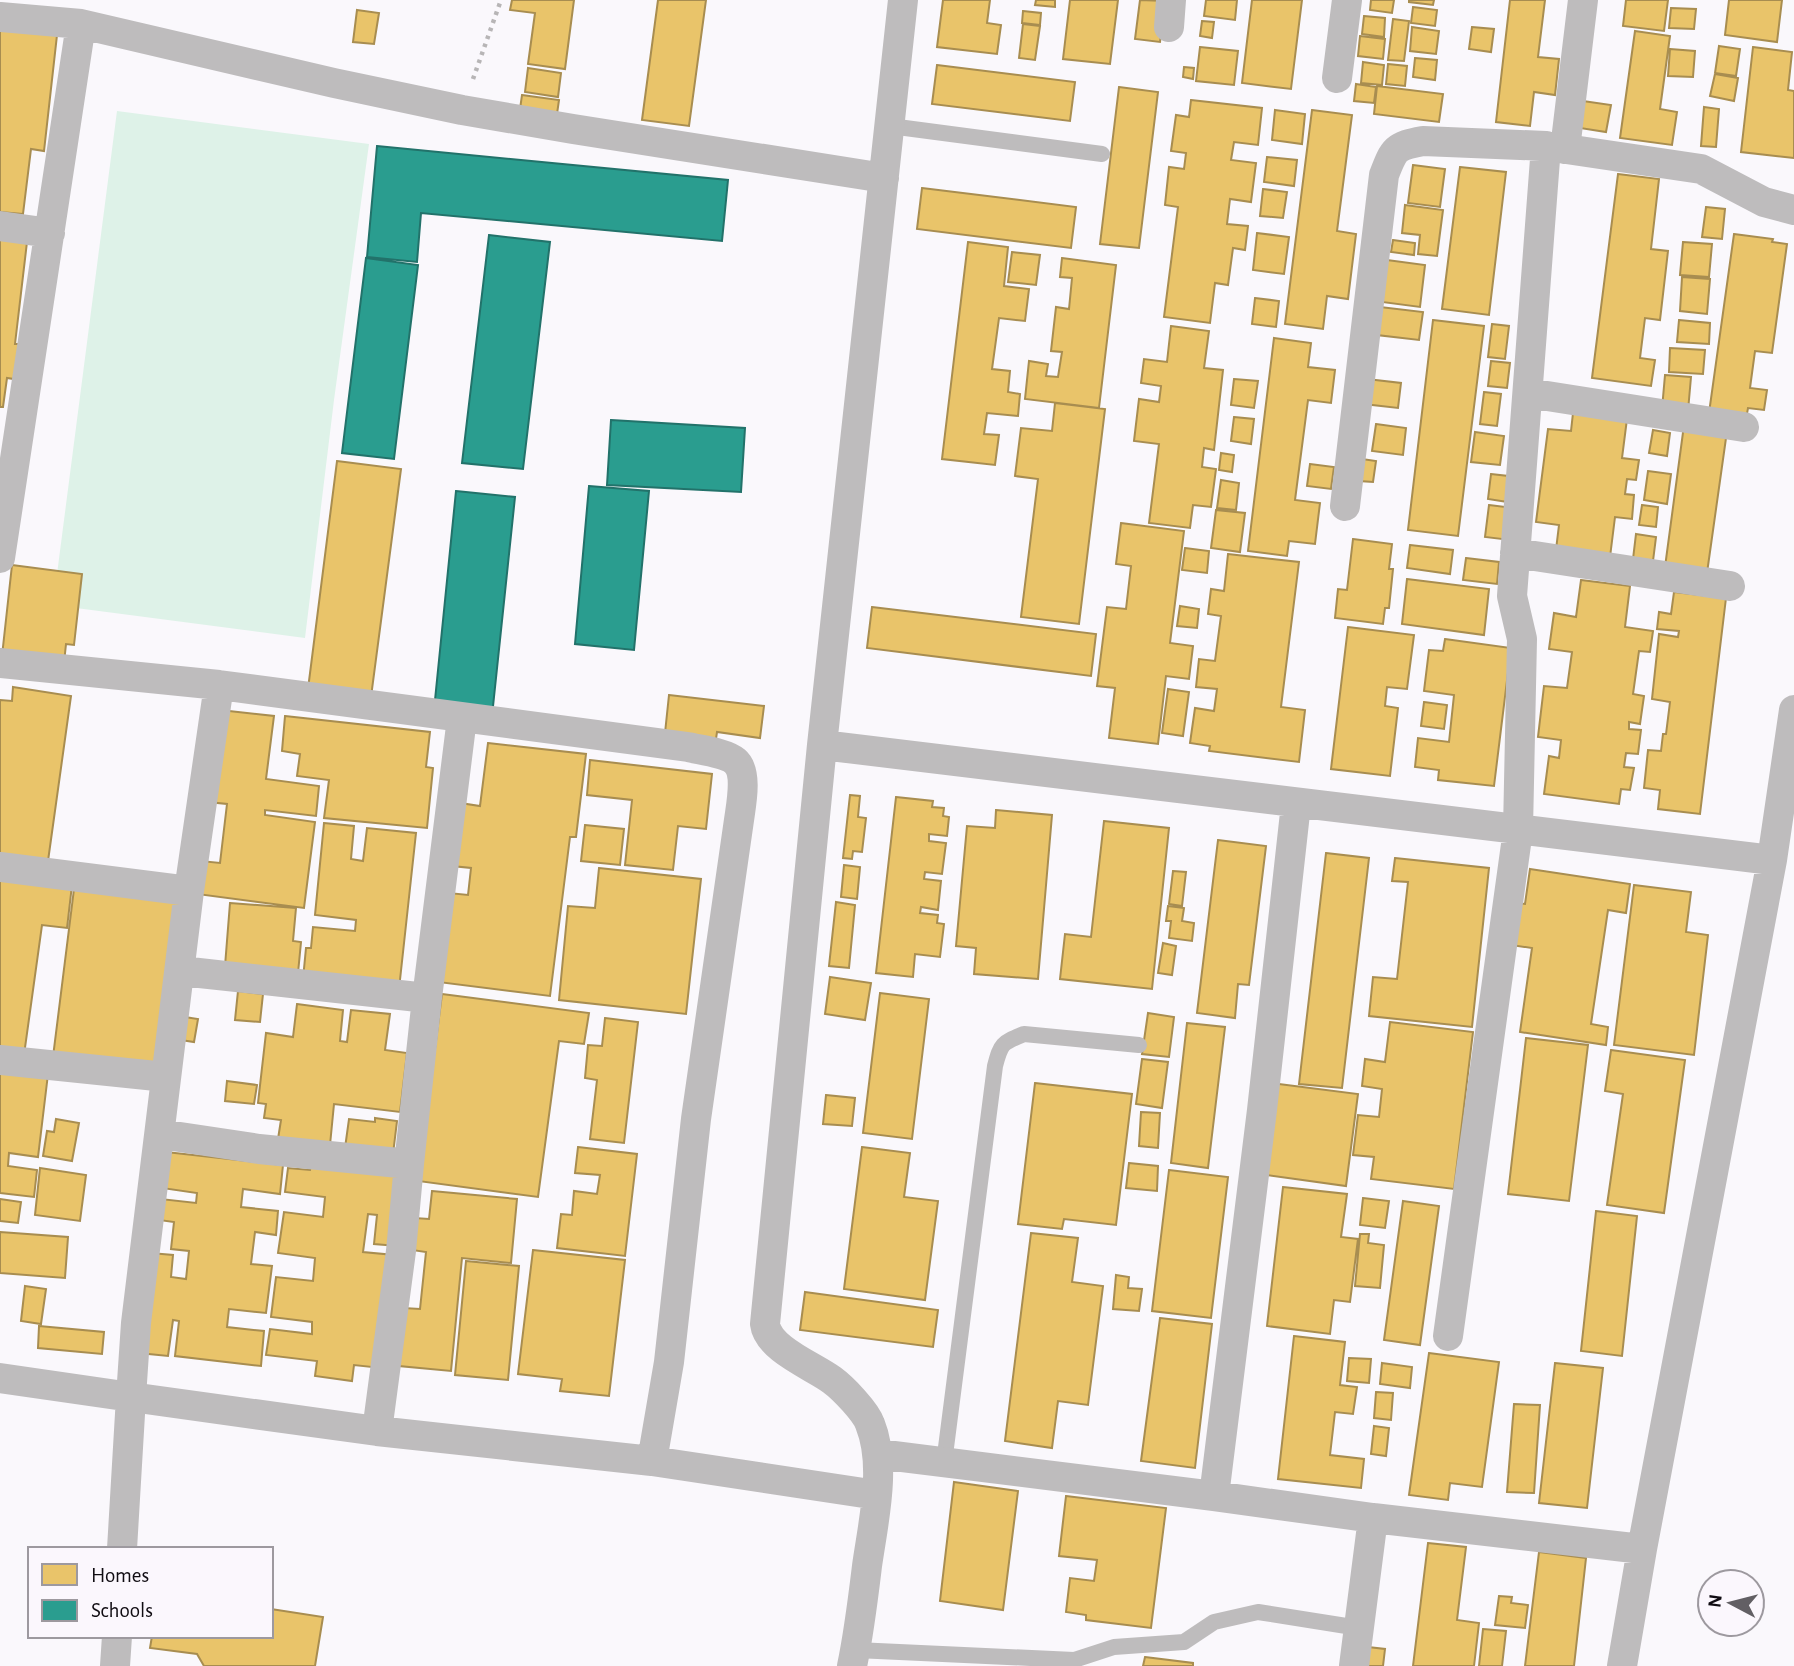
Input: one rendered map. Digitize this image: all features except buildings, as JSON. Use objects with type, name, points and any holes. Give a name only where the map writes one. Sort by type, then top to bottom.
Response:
[{"type":"street","points":[[854,1658],[877,1495],[877,1454],[870,1422],[848,1394],[833,1381],[774,1342],[766,1331],[765,1324],[822,745],[903,0]]},
{"type":"street","points":[[1337,78],[1347,0]]},
{"type":"street","points":[[1448,1336],[1518,830],[1522,639],[1512,596],[1528,393],[1556,148],[1583,0]]},
{"type":"street","points":[[0,17],[80,24],[463,110],[884,178]]},
{"type":"street","points":[[0,558],[10,425],[50,233],[80,24]]},
{"type":"street","points":[[1345,506],[1384,174],[1391,156],[1403,145],[1423,141],[1556,148],[1701,169],[1765,202],[1794,210]]},
{"type":"street","points":[[0,226],[50,233]]},
{"type":"street","points":[[1528,393],[1744,427]]},
{"type":"street","points":[[1516,553],[1730,586]]},
{"type":"street","points":[[0,663],[219,685],[688,747],[726,756],[736,762],[743,784],[739,820],[696,1119],[668,1362],[652,1461]]},
{"type":"street","points":[[122,1547],[136,1323],[189,891],[219,685]]},
{"type":"street","points":[[1622,1666],[1772,860],[1794,710]]},
{"type":"street","points":[[377,1431],[401,1251],[427,998],[462,718]]},
{"type":"street","points":[[822,745],[1772,860]]},
{"type":"street","points":[[1214,1496],[1262,1110],[1296,803]]},
{"type":"street","points":[[0,867],[189,891]]},
{"type":"street","points":[[181,971],[427,998]]},
{"type":"street","points":[[0,1060],[166,1077]]},
{"type":"street","points":[[160,1134],[259,1149],[409,1164]]},
{"type":"street","points":[[0,1378],[377,1431],[652,1461],[877,1495]]},
{"type":"street","points":[[877,1454],[1373,1518],[1642,1549]]},
{"type":"street","points":[[1353,1666],[1373,1518]]},
{"type":"street","points":[[115,1666],[117,1638]]},
{"type":"lane","points":[[890,127],[1102,154]]},
{"type":"lane","points":[[944,1463],[995,1066],[1000,1047],[1024,1034],[1139,1045]]},
{"type":"lane","points":[[854,1658],[1074,1660],[1114,1647],[1184,1642],[1214,1622],[1258,1612],[1359,1628]]},
{"type":"path","points":[[463,110],[500,0]]},
{"type":"green space","points":[[117,111],[369,144],[305,638],[53,605]]}]
